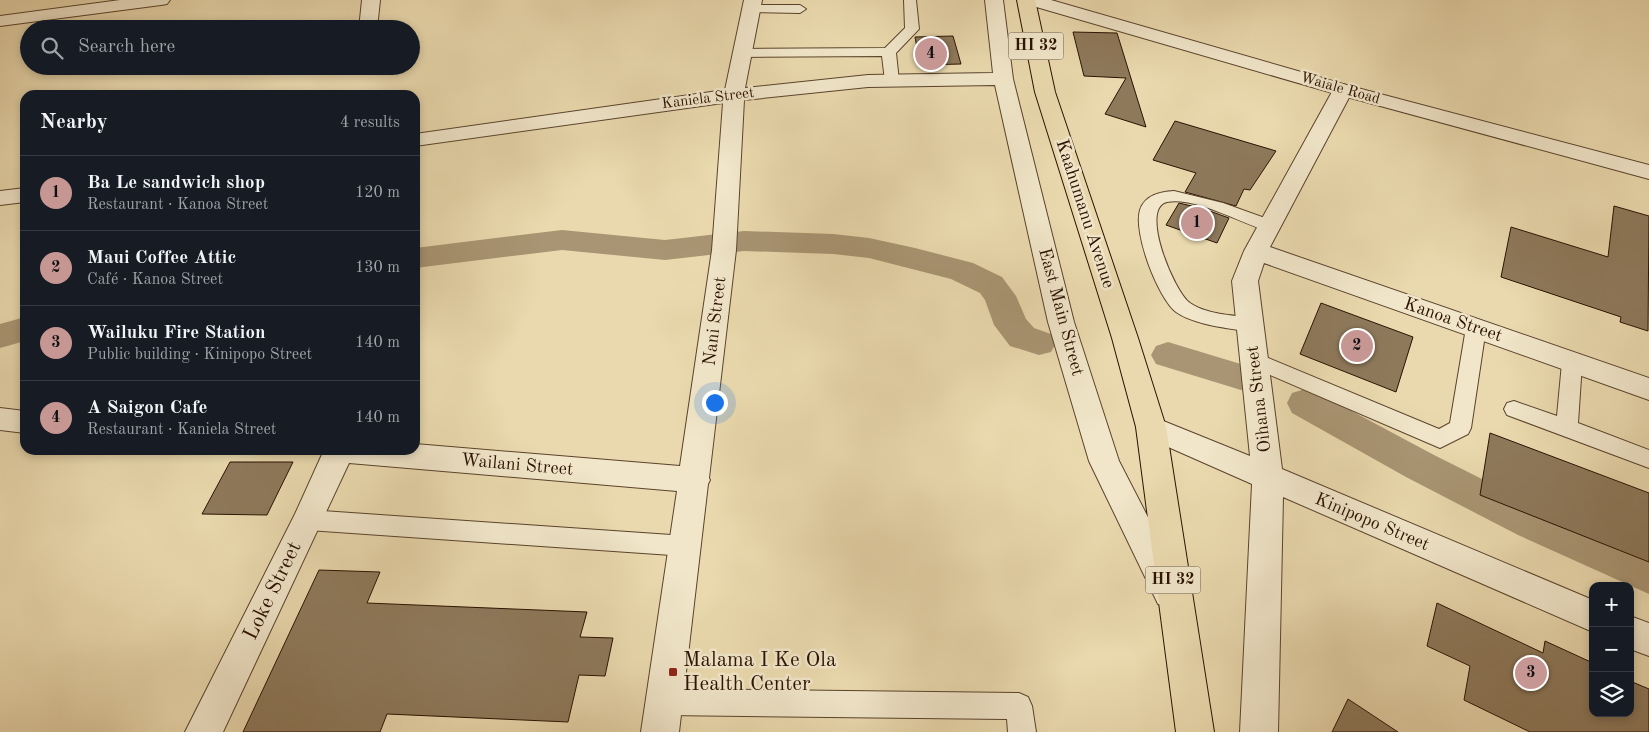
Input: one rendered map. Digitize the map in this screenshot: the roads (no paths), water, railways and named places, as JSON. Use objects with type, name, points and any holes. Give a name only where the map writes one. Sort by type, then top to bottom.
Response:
[{"type":"main road","name":"Kaahumanu Avenue","points":[[1026,0],[1046,92],[1125,338],[1151,427]]},
{"type":"main road","name":"East Main Street","points":[[1151,427],[1195,732]]},
{"type":"street","points":[[0,21],[16,0]]},
{"type":"street","points":[[0,21],[161,0]]},
{"type":"street","points":[[369,20],[370,0]]},
{"type":"street","name":"East Main Street","points":[[994,0],[1003,79],[1061,322],[1104,461],[1177,608]]},
{"type":"street","name":"Waiale Road","points":[[1032,0],[1343,90],[1649,172]]},
{"type":"street","name":"Nani Street","points":[[662,717],[695,480],[724,242],[734,94],[751,4]]},
{"type":"street","name":"Kaniela Street","points":[[420,139],[734,94],[868,81],[1003,79]]},
{"type":"street","name":"Oihana Street","points":[[1259,732],[1268,479],[1245,280],[1256,252],[1343,90]]},
{"type":"street","points":[[0,198],[20,196]]},
{"type":"street","name":"Kanoa Street","points":[[1256,252],[1649,389]]},
{"type":"street","points":[[0,419],[20,421]]},
{"type":"street","name":"Kinipopo Street","points":[[1151,427],[1268,479],[1589,614]]},
{"type":"street","name":"Loke Street","points":[[204,732],[338,455]]},
{"type":"street","name":"Wailani Street","points":[[399,455],[695,480]]},
{"type":"street","points":[[1634,634],[1649,640]]},
{"type":"lane","points":[[742,53],[889,52],[912,29],[910,0]]},
{"type":"lane","points":[[751,4],[800,9]]},
{"type":"lane","points":[[889,52],[892,80]]},
{"type":"lane","points":[[1250,325],[1193,312],[1182,308],[1173,299],[1159,265],[1149,233],[1148,210],[1154,202],[1164,197],[1178,196],[1205,203],[1270,226]]},
{"type":"lane","points":[[1254,360],[1440,439],[1460,428],[1476,328]]},
{"type":"lane","points":[[1567,428],[1572,363]]},
{"type":"lane","points":[[1514,409],[1649,459]]},
{"type":"lane","points":[[308,520],[686,546]]},
{"type":"lane","points":[[662,717],[1019,706],[1022,732]]},
{"type":"waterway","points":[[420,257],[562,240],[665,250],[744,241],[833,244],[869,248],[962,271],[991,285],[1000,296],[1011,325],[1022,337],[1039,343]]},
{"type":"waterway","points":[[0,336],[20,330]]},
{"type":"waterway","points":[[1168,355],[1241,377]]},
{"type":"waterway","points":[[1305,403],[1420,466],[1532,523],[1649,575]]},
{"type":"place","name":"A Saigon Cafe","points":[[931,54]]},
{"type":"place","name":"Ba Le sandwich shop","points":[[1197,223]]},
{"type":"place","name":"Maui Coffee Attic","points":[[1357,346]]},
{"type":"place","name":"Malama I Ke Ola Health Center","points":[[673,672]]},
{"type":"place","name":"Wailuku Fire Station","points":[[1531,673]]}]
